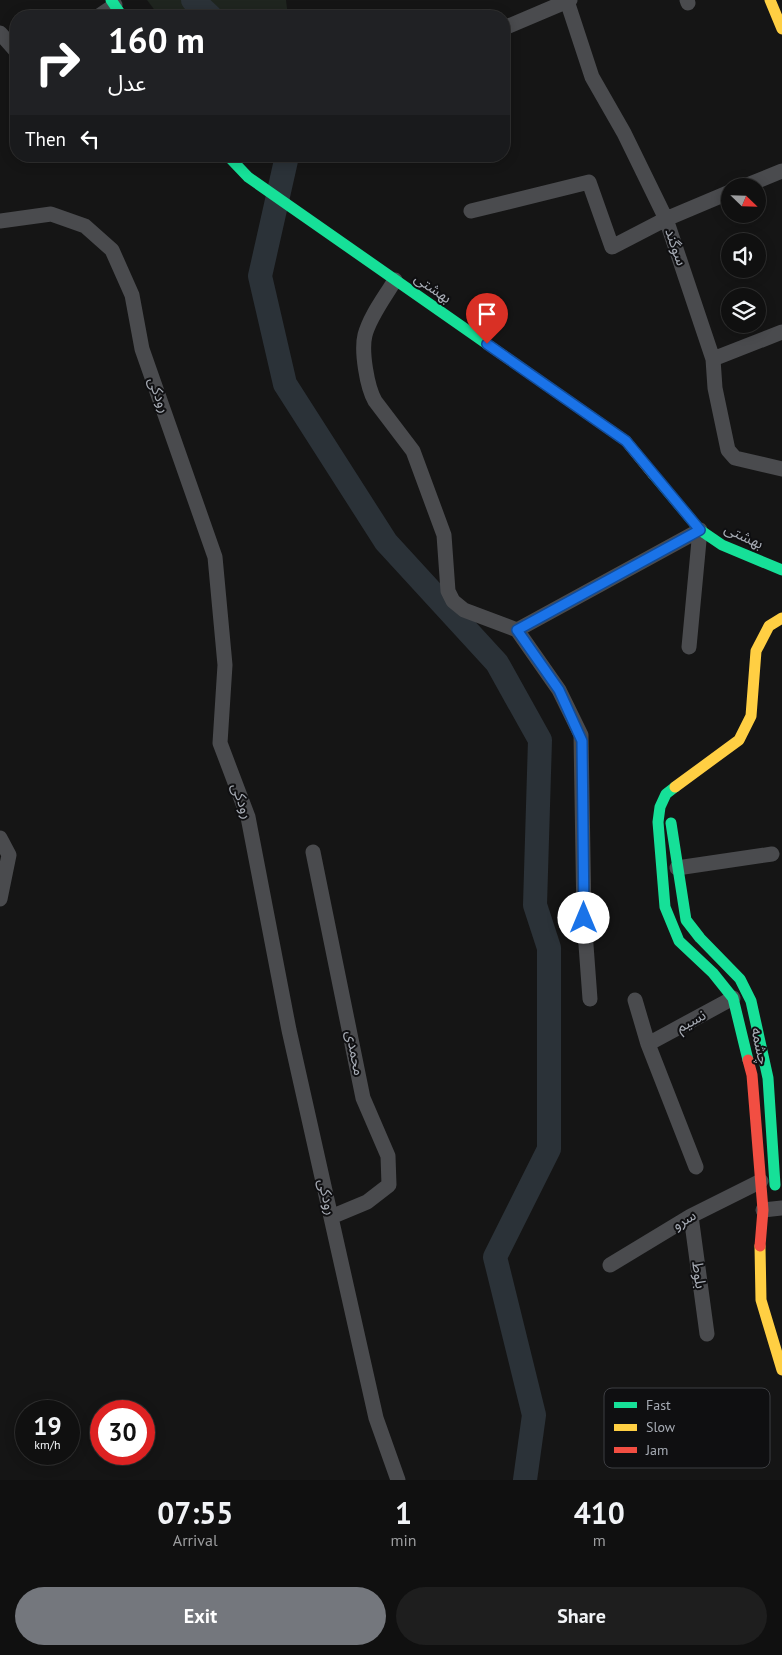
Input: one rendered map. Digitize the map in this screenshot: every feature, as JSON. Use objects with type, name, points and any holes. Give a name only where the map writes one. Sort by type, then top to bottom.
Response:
[{"type":"main road","points":[[770,0],[782,29]]},
{"type":"main road","name":"بهشتی","points":[[234,162],[248,177],[626,441],[700,530],[722,545],[782,570]]},
{"type":"main road","name":"چشمه","points":[[774,1212],[761,1181],[752,1075],[733,998],[713,973],[679,941],[665,907],[658,822],[660,807],[666,794],[701,770],[739,740],[751,716],[756,651],[769,626],[782,618]]},
{"type":"main road","name":"چشمه","points":[[701,770],[675,807],[671,822],[677,868],[686,920],[692,932],[732,969],[746,990],[758,1026],[766,1072],[774,1145],[774,1212],[759,1259],[761,1300],[770,1336],[782,1369]]},
{"type":"main road","name":"چشمه","points":[[776,1307],[782,1369]]},
{"type":"street","points":[[510,26],[569,1]]},
{"type":"street","name":"سوگند","points":[[569,1],[592,77],[624,133],[666,219],[713,359],[715,388],[728,450],[735,458],[782,469]]},
{"type":"street","points":[[0,33],[10,44]]},
{"type":"street","points":[[764,178],[782,170]]},
{"type":"street","points":[[471,210],[589,182],[612,247],[666,219],[721,196]]},
{"type":"street","name":"رودکی","points":[[0,220],[51,214],[85,226],[112,250],[132,295],[142,349],[216,557],[225,665],[220,743],[248,817],[289,1030],[376,1418],[398,1480]]},
{"type":"street","points":[[395,280],[364,337],[366,370],[370,392],[412,451],[444,535],[448,591],[454,601],[464,610],[517,630],[559,690],[582,741],[584,918],[590,999]]},
{"type":"street","points":[[713,359],[782,332]]},
{"type":"street","points":[[517,630],[700,530]]},
{"type":"street","points":[[689,647],[700,530]]},
{"type":"street","points":[[0,838],[9,854],[0,899]]},
{"type":"street","name":"محمدی","points":[[313,852],[364,1098],[388,1156],[389,1185],[367,1202],[331,1217]]},
{"type":"street","points":[[677,868],[772,854]]},
{"type":"street","name":"نسیم","points":[[648,1044],[733,998]]},
{"type":"street","points":[[635,1000],[648,1044],[696,1167]]},
{"type":"street","points":[[766,1072],[782,1071]]},
{"type":"street","name":"سرو","points":[[610,1265],[691,1216],[761,1181]]},
{"type":"street","name":"بلوط","points":[[691,1216],[707,1334]]},
{"type":"shaded area","points":[[147,0],[286,0],[287,10],[154,10]]},
{"type":"waterway","points":[[193,0],[204,10]]},
{"type":"waterway","points":[[286,162],[260,276],[285,384],[386,542],[497,663],[540,740],[535,905],[549,948],[549,1149],[495,1257],[534,1415],[525,1480]]},
{"type":"traffic: fast","points":[[111,0],[118,10]]},
{"type":"traffic: fast","points":[[234,162],[248,177],[487,344]]},
{"type":"traffic: fast","points":[[653,474],[700,530],[722,545],[782,570]]},
{"type":"traffic: fast","points":[[675,787],[666,794],[660,807],[658,822],[665,907],[679,941],[713,973],[733,998],[748,1060]]},
{"type":"traffic: fast","points":[[671,823],[686,920],[700,938],[740,979],[751,1001],[768,1078],[775,1185]]},
{"type":"traffic: slow","points":[[770,0],[782,29]]},
{"type":"traffic: slow","points":[[487,344],[626,441],[653,474]]},
{"type":"traffic: slow","points":[[675,787],[739,740],[751,716],[756,651],[769,626],[782,618]]},
{"type":"traffic: slow","points":[[760,1246],[761,1300],[782,1370]]},
{"type":"traffic: jam","points":[[748,1060],[752,1075],[763,1210],[760,1246]]},
{"type":"route","points":[[487,344],[626,441],[635,449],[664,490],[700,530],[517,630],[559,690],[581,735],[584,824],[584,918]]}]
